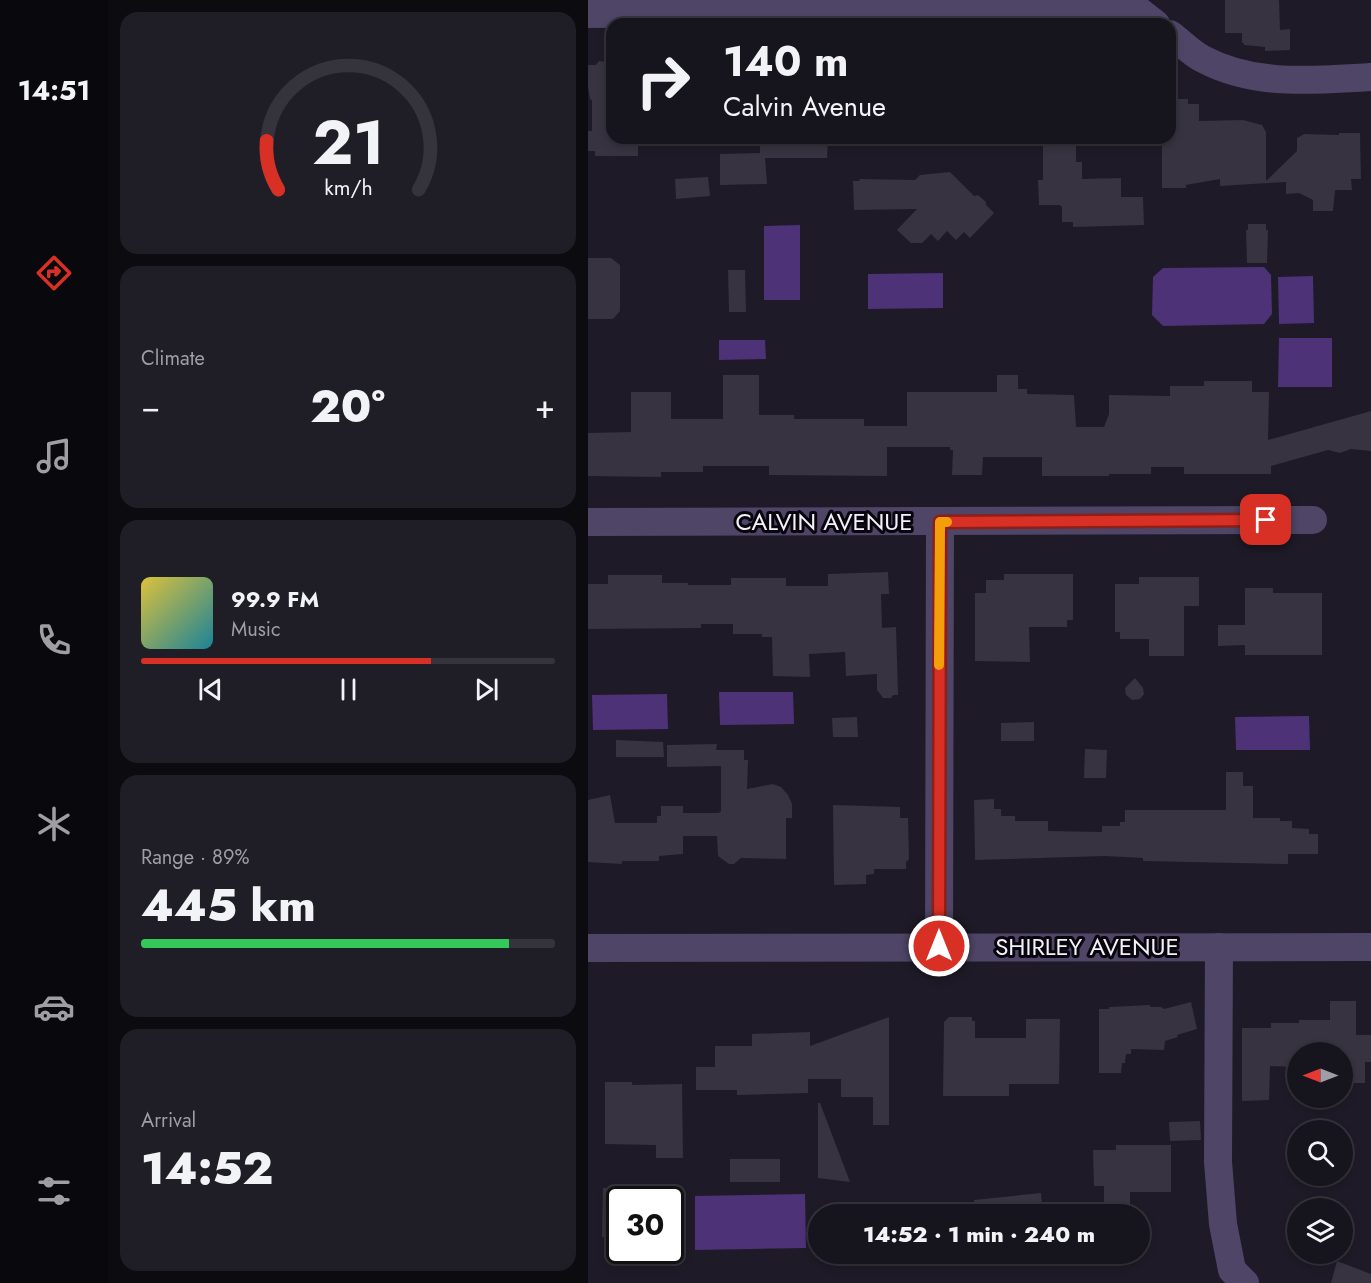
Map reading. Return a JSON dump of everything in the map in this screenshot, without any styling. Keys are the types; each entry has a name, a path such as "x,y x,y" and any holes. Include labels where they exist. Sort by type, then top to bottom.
{"street":[{"path":"588,14 1144,11"},
{"path":"1176,39 1203,59 1242,74 1295,81 1371,77"},
{"name":"CALVIN AVENUE","path":"588,522 1313,520"},
{"path":"939,946 940,522"},
{"path":"1219,947 1218,1162 1223,1224 1232,1279"},
{"name":"SHIRLEY AVENUE","path":"588,948 1371,947"}],"shaded area":[{"path":"800,225 800,300 764,300 764,226"},
{"path":"1264,267 1271,275 1272,314 1264,324 1163,326 1152,315 1153,277 1163,268"},
{"path":"943,273 943,308 868,309 868,274"},
{"path":"1313,276 1314,323 1279,324 1278,277"},
{"path":"1279,338 1332,338 1332,387 1278,387"},
{"path":"719,340 765,340 766,359 719,360"},
{"path":"719,692 793,692 794,724 720,725"},
{"path":"667,694 668,729 593,730 592,695"},
{"path":"1309,716 1310,750 1236,750 1235,717"},
{"path":"805,1194 806,1248 695,1250 695,1196"}],"building":[{"path":"1225,0 1279,0 1280,30 1290,29 1290,50 1265,51 1265,47 1244,45 1242,33 1225,33"},
{"path":"599,61 606,62 606,144 638,144 638,156 595,156 595,151 588,151 588,131 592,131 592,100 588,87 588,65 596,65"},
{"path":"1176,99 1188,99 1188,104 1199,104 1199,121 1243,120 1262,125 1266,132 1266,181 1297,151 1297,138 1304,134 1360,133 1361,179 1351,179 1352,190 1335,190 1333,211 1313,211 1313,200 1299,193 1286,194 1286,182 1220,186 1220,179 1186,185 1186,188 1162,188 1162,144 1176,144"},
{"path":"760,144 828,144 827,158 765,158 767,184 720,185 720,154 760,153"},
{"path":"1043,144 1076,144 1076,162 1082,162 1082,179 1121,178 1121,197 1143,197 1144,225 1073,227 1073,222 1062,222 1060,205 1039,205 1038,180 1043,180"},
{"path":"950,172 974,196 978,195 986,202 994,213 970,238 964,232 956,240 947,231 938,241 931,234 922,243 911,243 897,230 917,209 854,210 853,181 860,179 915,180 920,175"},
{"path":"708,177 710,196 676,199 675,179"},
{"path":"1248,224 1266,224 1266,230 1268,230 1267,263 1247,263 1246,230 1248,230"},
{"path":"588,258 611,258 620,265 620,311 613,319 588,319"},
{"path":"728,270 745,270 746,312 729,312"},
{"path":"723,375 759,375 759,415 794,415 794,419 864,419 864,426 907,426 907,392 997,392 997,375 1018,375 1018,389 1027,389 1027,394 1074,395 1076,427 1104,427 1109,414 1109,395 1170,396 1170,386 1204,386 1204,381 1252,381 1252,392 1269,392 1268,440 1371,411 1371,451 1351,449 1340,453 1328,450 1271,466 1271,474 1184,474 1184,467 1151,467 1151,474 1042,476 1042,457 983,457 982,475 952,475 953,450 950,450 950,447 887,447 887,476 769,475 769,466 703,466 703,472 661,472 661,477 588,476 588,433 631,432 631,392 671,392 671,419 723,419"},
{"path":"888,572 889,594 881,594 882,628 896,627 898,695 893,695 891,698 883,698 877,690 877,674 846,676 845,652 809,654 810,677 773,676 772,637 762,637 762,634 733,634 733,624 701,624 701,628 588,629 588,584 608,584 608,575 662,575 662,583 688,583 688,585 731,585 731,578 786,578 786,586 828,586 828,574"},
{"path":"1004,574 1073,574 1073,620 1067,620 1067,627 1029,627 1030,662 975,661 975,593 986,593 986,580 1004,580"},
{"path":"1139,577 1199,577 1199,606 1184,606 1184,656 1149,656 1149,639 1120,639 1120,632 1115,632 1115,584 1139,584"},
{"path":"1245,588 1273,588 1273,593 1322,593 1322,655 1245,655 1245,645 1218,646 1218,625 1245,625"},
{"path":"1135,678 1143,688 1144,694 1140,699 1132,700 1126,695 1125,688"},
{"path":"857,717 858,737 833,737 832,718"},
{"path":"1034,722 1034,741 1001,741 1001,723"},
{"path":"616,740 663,742 664,757 616,757"},
{"path":"717,744 716,750 744,750 744,760 748,760 747,789 773,784 781,787 788,795 792,804 792,818 786,818 786,859 741,858 734,864 729,864 718,856 717,836 683,836 683,854 659,856 659,861 622,861 622,864 588,862 588,800 610,795 615,823 657,823 657,816 661,816 661,806 683,806 683,813 719,813 721,811 721,766 667,767 667,745"},
{"path":"1085,749 1107,750 1106,778 1084,778"},
{"path":"1226,772 1243,772 1243,786 1253,786 1253,818 1280,818 1280,821 1292,821 1292,828 1309,829 1309,834 1318,834 1318,854 1288,854 1288,864 1143,861 1143,858 1105,856 975,860 974,800 994,799 994,809 1001,809 1001,816 1015,816 1015,821 1048,821 1048,831 1102,832 1102,826 1120,826 1120,822 1125,822 1125,810 1226,810"},
{"path":"833,805 900,807 900,818 908,818 909,859 906,862 906,869 874,869 874,874 866,875 866,884 834,885"},
{"path":"1330,1001 1356,1001 1356,1035 1371,1035 1371,1062 1365,1062 1365,1083 1353,1083 1353,1042 1287,1042 1287,1067 1270,1066 1269,1100 1242,1101 1242,1028 1271,1028 1271,1023 1299,1023 1299,1020 1330,1020"},
{"path":"1191,1002 1197,1029 1165,1041 1164,1050 1131,1049 1131,1054 1126,1054 1125,1063 1122,1063 1121,1073 1099,1073 1099,1009 1150,1005 1150,1007 1164,1009"},
{"path":"889,1017 889,1125 873,1125 873,1097 841,1097 841,1079 808,1079 808,1093 737,1095 737,1090 696,1090 696,1067 715,1067 715,1046 752,1046 752,1034 810,1032 810,1046"},
{"path":"949,1017 972,1017 972,1021 975,1021 975,1038 1026,1038 1026,1019 1060,1019 1059,1084 1009,1084 1009,1096 943,1096 944,1022"},
{"path":"605,1082 632,1082 632,1085 682,1084 683,1158 656,1158 656,1145 605,1144"},
{"path":"818,1103 820,1103 850,1182 818,1178"},
{"path":"1200,1121 1201,1140 1170,1141 1169,1122"},
{"path":"1116,1145 1171,1145 1171,1192 1130,1192 1130,1204 1104,1204 1104,1186 1094,1186 1093,1150 1116,1150"},
{"path":"730,1159 780,1159 780,1182 730,1182"},
{"path":"603,1188 606,1188 606,1237 602,1237"},
{"path":"1041,1193 1042,1204 974,1204 974,1200"},
{"path":"1336,1264 1345,1264 1371,1274 1371,1283 1331,1283"}],"slow traffic":[{"path":"939,665 940,522 947,522"}],"route":[{"path":"939,946 940,522 1266,520"}]}
